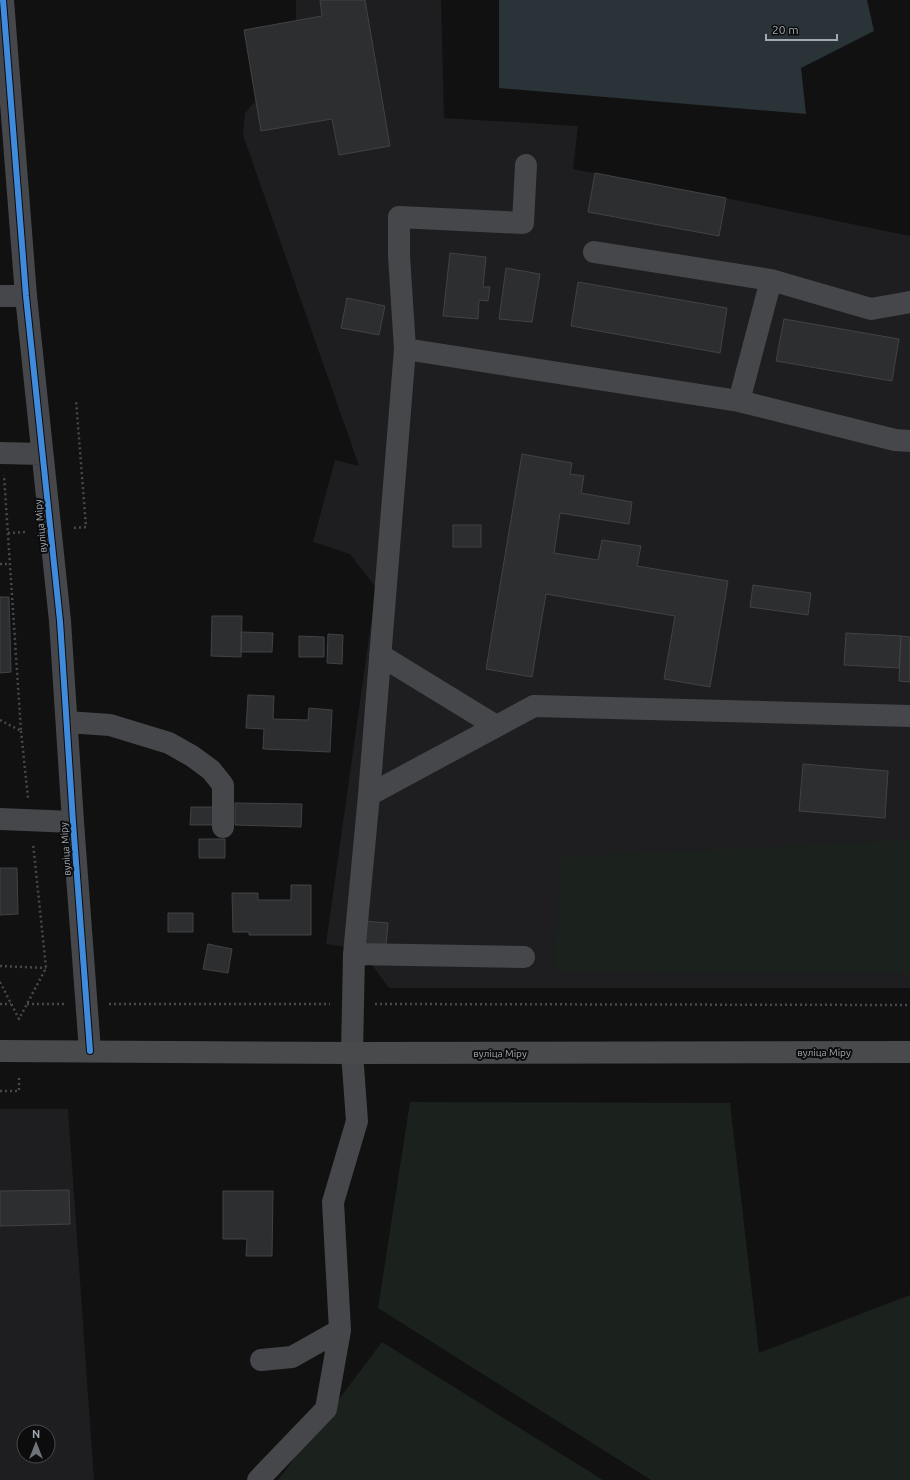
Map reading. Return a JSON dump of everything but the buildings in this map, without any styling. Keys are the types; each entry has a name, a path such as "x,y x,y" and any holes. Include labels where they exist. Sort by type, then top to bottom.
{"main road":[{"name":"вуліца Міру","path":"0,1051 352,1053 910,1052"}],"street":[{"name":"вуліца Міру","path":"3,0 6,121 60,621 90,1051"},
{"path":"258,1480 326,1409 340,1330 333,1202 357,1121 352,1053 354,954 369,795 405,349 399,256 399,217 523,223 526,165"},
{"path":"594,252 771,280 871,309 910,302"},
{"path":"739,401 771,280"},
{"path":"0,296 26,296"},
{"path":"405,349 739,401 895,440 910,441"},
{"path":"2,462 42,454"},
{"path":"380,655 496,726"},
{"path":"369,795 534,706 910,716"},
{"path":"67,722 110,725 169,743 192,756 211,770 223,785 223,827"},
{"path":"0,819 73,822"},
{"path":"354,954 524,957"},
{"path":"261,1360 292,1357 340,1330"}],"path":[{"path":"0,982 19,1019 46,968 21,731 2,462"},
{"path":"0,564 10,564"},
{"path":"0,720 21,731"},
{"path":"0,966 46,968"},
{"path":"0,1004 11,1004"},
{"path":"27,1004 910,1005"}],"shaded area":[{"path":"296,0 441,0 444,118 578,126 573,169 726,198 910,236 910,988 389,988 360,949 326,944 376,588 350,554 313,542 335,460 359,466 243,135 245,113 256,100 244,30 296,21"},
{"path":"499,0 867,0 874,31 801,68 806,114 499,88"},
{"path":"910,840 910,974 556,972 559,857"},
{"path":"410,1102 730,1103 759,1353 910,1295 910,1480 651,1480 378,1308"},
{"path":"0,1109 68,1109 94,1480 0,1480"},
{"path":"382,1342 603,1480 278,1480"}],"cycle path":[{"path":"3,0 26,296 60,621 90,1051"}]}
